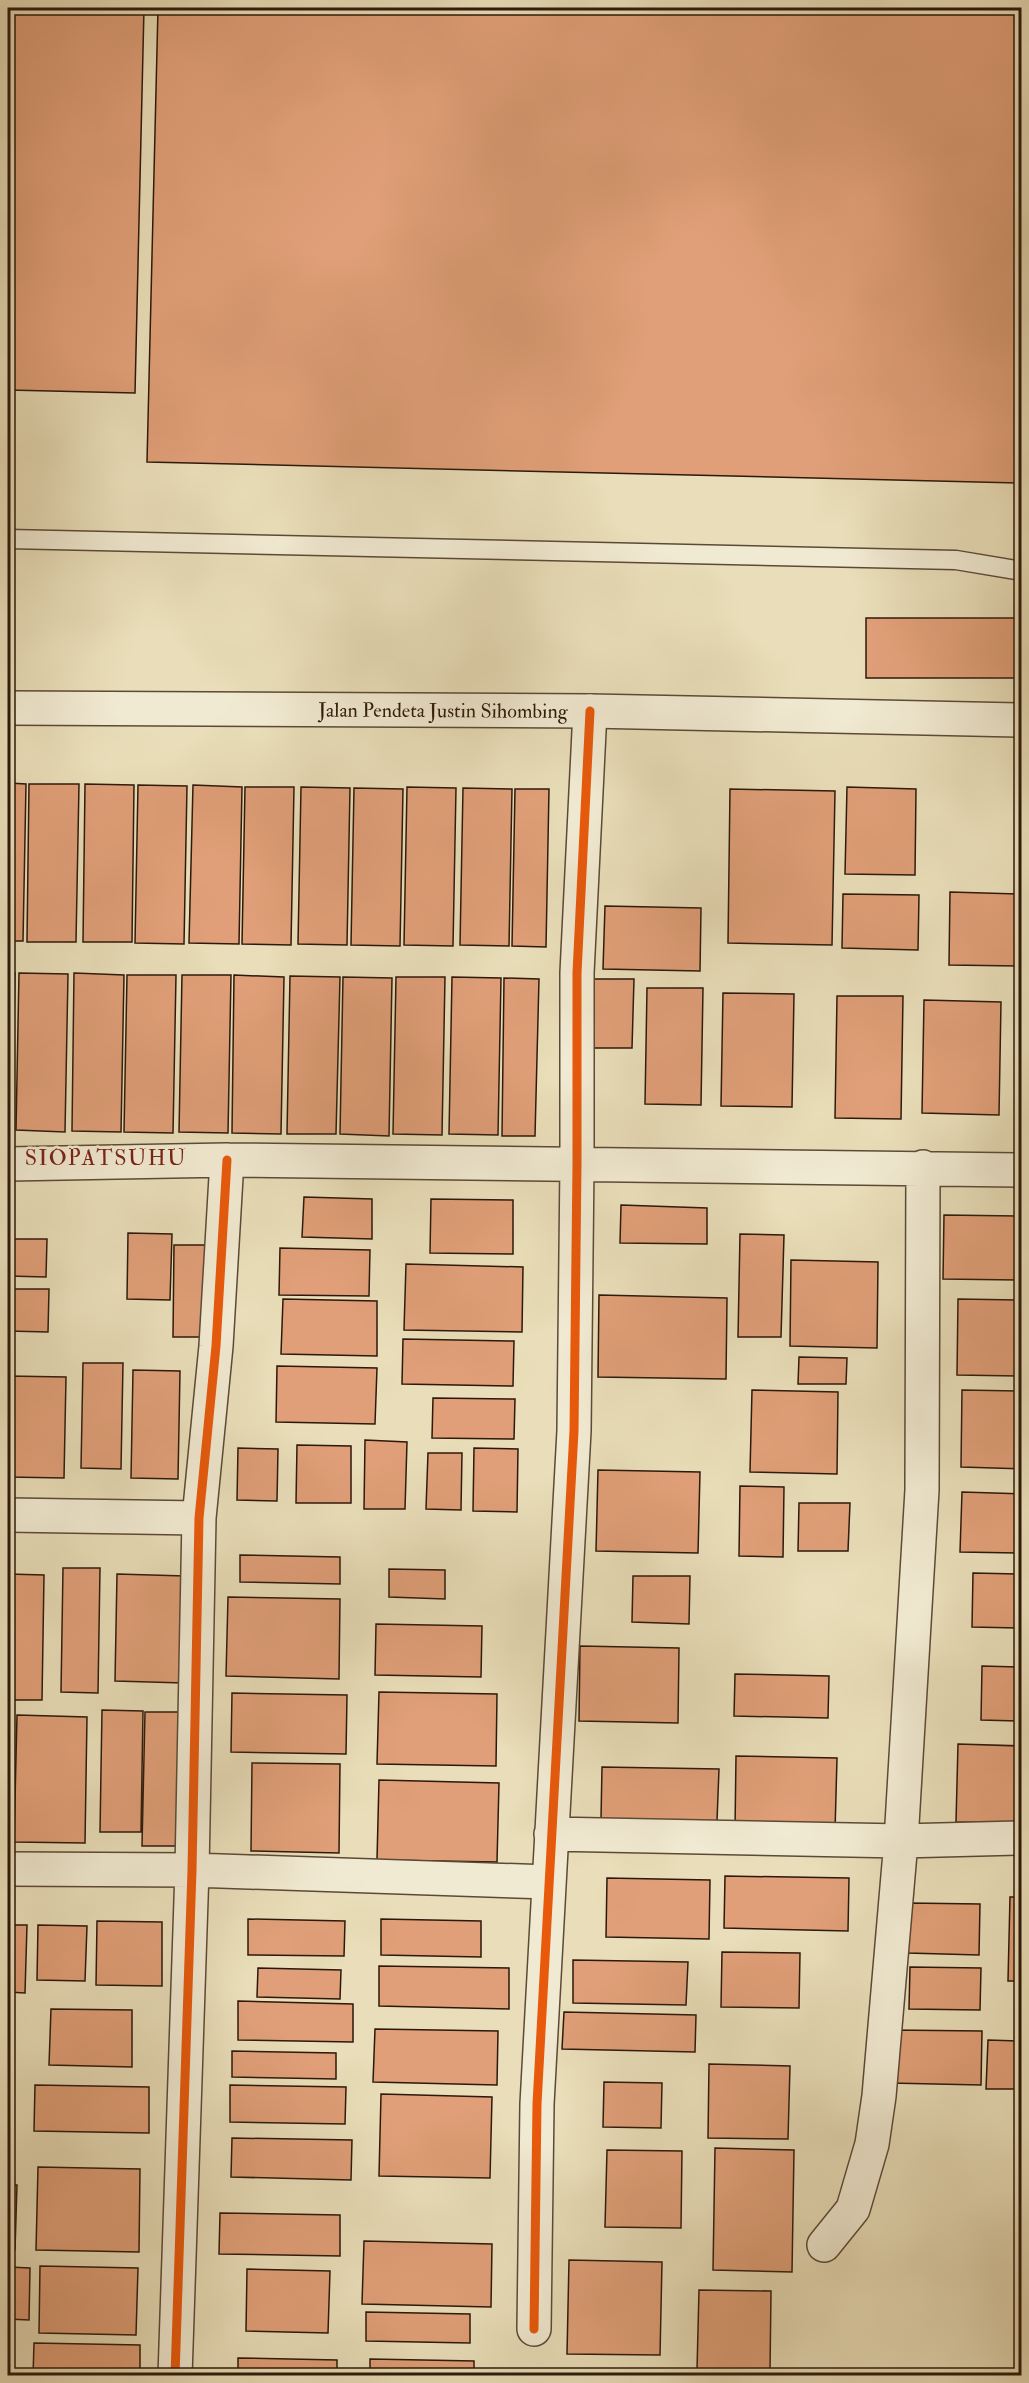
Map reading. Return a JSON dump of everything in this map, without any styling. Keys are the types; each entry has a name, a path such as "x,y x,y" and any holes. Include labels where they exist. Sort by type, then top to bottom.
{"street":[{"name":"Jalan Pendeta Justin Sihombing","path":"8,708 590,711 1022,720"},
{"path":"534,2329 537,2104 574,1431 577,973 590,711"},
{"path":"174,2376 192,1870 199,1518 216,1346 227,1160"},
{"path":"8,1164 227,1160 1022,1170"},
{"path":"824,2245 853,2209 872,2144 879,2096 901,1841 922,1490 923,1167"},
{"path":"8,1515 199,1518"},
{"path":"551,1834 901,1841 1022,1838"},
{"path":"8,1869 192,1870 549,1882"}],"lane":[{"path":"8,539 956,560 1022,571"}],"building":[{"path":"8,8 144,8 135,393 8,390"},
{"path":"158,8 1022,8 1022,483 147,462"},
{"path":"866,618 1022,618 1022,678 866,678"},
{"path":"8,783 26,784 23,941 8,941"},
{"path":"29,784 79,784 76,942 27,942"},
{"path":"85,784 134,785 132,942 83,942"},
{"path":"138,785 187,786 184,944 135,943"},
{"path":"193,785 242,787 239,944 189,943"},
{"path":"245,787 294,787 291,945 242,944"},
{"path":"301,787 350,788 347,945 298,944"},
{"path":"407,787 456,788 453,946 404,945"},
{"path":"847,787 916,789 915,875 845,874"},
{"path":"354,788 403,789 400,946 351,945"},
{"path":"463,788 512,789 509,946 460,945"},
{"path":"515,789 549,789 546,947 512,946"},
{"path":"730,789 835,791 832,945 728,943"},
{"path":"950,892 1022,894 1022,966 949,965"},
{"path":"843,894 919,895 918,950 842,948"},
{"path":"605,906 701,908 700,971 603,969"},
{"path":"8,973 15,973 12,1130 8,1130"},
{"path":"19,973 68,974 65,1132 16,1130"},
{"path":"74,973 124,975 121,1132 72,1131"},
{"path":"127,975 176,975 173,1133 124,1132"},
{"path":"182,975 231,975 228,1133 179,1132"},
{"path":"234,975 284,977 281,1134 232,1133"},
{"path":"290,976 340,977 336,1134 287,1134"},
{"path":"343,977 392,978 389,1136 340,1134"},
{"path":"396,977 445,977 442,1135 393,1134"},
{"path":"452,977 501,978 498,1135 449,1134"},
{"path":"504,978 539,979 535,1136 502,1136"},
{"path":"594,979 634,979 632,1048 593,1048"},
{"path":"647,988 703,988 701,1105 645,1104"},
{"path":"723,993 794,994 792,1107 721,1106"},
{"path":"837,996 903,996 901,1119 835,1118"},
{"path":"924,1000 1001,1002 999,1115 922,1113"},
{"path":"304,1197 372,1199 372,1239 302,1237"},
{"path":"431,1199 513,1200 513,1254 430,1253"},
{"path":"621,1205 707,1208 707,1244 620,1243"},
{"path":"944,1215 1022,1216 1022,1280 943,1279"},
{"path":"128,1233 172,1234 170,1300 127,1299"},
{"path":"740,1234 784,1235 781,1337 738,1337"},
{"path":"8,1239 47,1239 46,1277 8,1276"},
{"path":"174,1245 206,1245 204,1337 173,1337"},
{"path":"280,1248 370,1250 369,1296 279,1295"},
{"path":"791,1260 878,1262 877,1348 790,1346"},
{"path":"406,1264 523,1267 522,1332 404,1330"},
{"path":"8,1289 49,1289 48,1332 8,1331"},
{"path":"599,1295 727,1298 726,1379 598,1377"},
{"path":"283,1299 377,1301 377,1356 281,1354"},
{"path":"958,1299 1022,1300 1022,1376 957,1375"},
{"path":"403,1339 514,1341 513,1386 402,1384"},
{"path":"799,1357 847,1358 846,1384 798,1384"},
{"path":"83,1363 123,1363 121,1469 81,1468"},
{"path":"277,1366 377,1368 375,1424 276,1422"},
{"path":"133,1370 180,1371 178,1479 131,1478"},
{"path":"8,1376 66,1377 64,1478 8,1477"},
{"path":"752,1390 838,1392 837,1474 750,1472"},
{"path":"962,1390 1022,1391 1022,1469 961,1467"},
{"path":"433,1398 515,1399 514,1439 432,1438"},
{"path":"365,1440 407,1442 405,1509 364,1509"},
{"path":"297,1445 351,1446 351,1503 296,1503"},
{"path":"238,1448 278,1449 277,1501 237,1500"},
{"path":"474,1448 518,1449 517,1512 473,1511"},
{"path":"428,1453 462,1453 461,1510 426,1509"},
{"path":"598,1470 700,1472 698,1553 596,1551"},
{"path":"740,1486 784,1487 783,1557 739,1556"},
{"path":"962,1492 1022,1494 1022,1553 960,1552"},
{"path":"799,1503 850,1503 848,1551 798,1551"},
{"path":"240,1555 340,1557 340,1584 240,1582"},
{"path":"63,1568 100,1568 98,1693 61,1692"},
{"path":"389,1569 445,1570 445,1599 389,1597"},
{"path":"973,1573 1022,1574 1022,1628 972,1627"},
{"path":"8,1574 44,1575 42,1700 8,1700"},
{"path":"117,1574 185,1576 183,1683 115,1681"},
{"path":"633,1576 690,1576 689,1624 632,1622"},
{"path":"228,1597 340,1599 339,1679 226,1676"},
{"path":"376,1624 482,1626 481,1677 375,1675"},
{"path":"580,1646 679,1648 678,1723 579,1721"},
{"path":"982,1666 1022,1667 1022,1721 981,1720"},
{"path":"735,1674 829,1676 828,1718 734,1716"},
{"path":"379,1692 497,1694 496,1766 377,1764"},
{"path":"232,1693 347,1695 346,1754 231,1752"},
{"path":"102,1710 143,1711 141,1832 100,1832"},
{"path":"145,1712 186,1712 183,1846 142,1846"},
{"path":"8,1715 10,1715 8,1809"},
{"path":"17,1715 87,1717 85,1843 14,1842"},
{"path":"958,1744 1022,1746 1022,1823 956,1822"},
{"path":"736,1756 837,1758 835,1832 735,1830"},
{"path":"252,1763 340,1764 339,1853 251,1851"},
{"path":"602,1767 719,1769 717,1821 601,1819"},
{"path":"379,1780 499,1783 497,1862 377,1860"},
{"path":"725,1876 849,1878 848,1931 724,1928"},
{"path":"607,1878 710,1880 709,1939 606,1937"},
{"path":"1010,1897 1022,1897 1022,1981 1008,1981"},
{"path":"908,1903 980,1904 979,1955 907,1953"},
{"path":"248,1919 345,1921 344,1956 248,1955"},
{"path":"381,1919 481,1921 481,1957 381,1955"},
{"path":"97,1921 162,1922 162,1986 96,1985"},
{"path":"8,1925 27,1925 25,1993 8,1992"},
{"path":"38,1925 87,1926 85,1981 37,1980"},
{"path":"722,1952 800,1953 799,2008 721,2007"},
{"path":"573,1960 688,1962 686,2005 573,2003"},
{"path":"379,1966 509,1968 509,2009 379,2006"},
{"path":"910,1967 981,1968 980,2010 909,2009"},
{"path":"258,1968 341,1970 340,1999 257,1997"},
{"path":"238,2001 353,2004 353,2042 238,2040"},
{"path":"51,2009 132,2010 132,2067 49,2065"},
{"path":"564,2012 696,2015 695,2052 562,2049"},
{"path":"8,2016 12,2016 11,2071 8,2071"},
{"path":"375,2029 498,2031 497,2085 373,2082"},
{"path":"890,2030 982,2031 981,2085 889,2083"},
{"path":"988,2040 1022,2041 1022,2089 986,2089"},
{"path":"232,2051 336,2053 336,2079 232,2077"},
{"path":"709,2064 790,2066 788,2139 708,2138"},
{"path":"604,2082 662,2083 661,2128 603,2127"},
{"path":"8,2085 12,2085 11,2126 8,2126"},
{"path":"35,2085 149,2087 149,2133 34,2131"},
{"path":"230,2085 346,2087 345,2124 230,2122"},
{"path":"381,2094 492,2097 490,2178 379,2176"},
{"path":"232,2138 352,2140 351,2180 231,2177"},
{"path":"715,2148 794,2150 792,2272 713,2270"},
{"path":"607,2150 682,2151 681,2228 605,2227"},
{"path":"38,2167 140,2169 139,2252 36,2250"},
{"path":"8,2185 17,2185 15,2250 8,2250"},
{"path":"220,2213 340,2215 340,2256 219,2254"},
{"path":"364,2241 492,2244 491,2307 362,2304"},
{"path":"569,2260 662,2262 660,2355 567,2354"},
{"path":"40,2266 138,2268 136,2335 39,2333"},
{"path":"8,2267 30,2268 29,2320 8,2319"},
{"path":"247,2269 330,2271 328,2333 246,2331"},
{"path":"699,2290 771,2291 770,2372 697,2370"},
{"path":"366,2312 470,2314 470,2343 366,2341"},
{"path":"34,2343 140,2345 140,2376 33,2376"},
{"path":"238,2358 337,2360 337,2376 238,2376"},
{"path":"370,2359 474,2361 474,2376 370,2376"}],"cycle path":[{"path":"534,2329 537,2104 574,1431 577,973 590,711"},
{"path":"175,2376 192,1870 199,1518 216,1346 227,1160"}],"district":[{"name":"SIOPATSUHU","path":"106,1158"}]}
